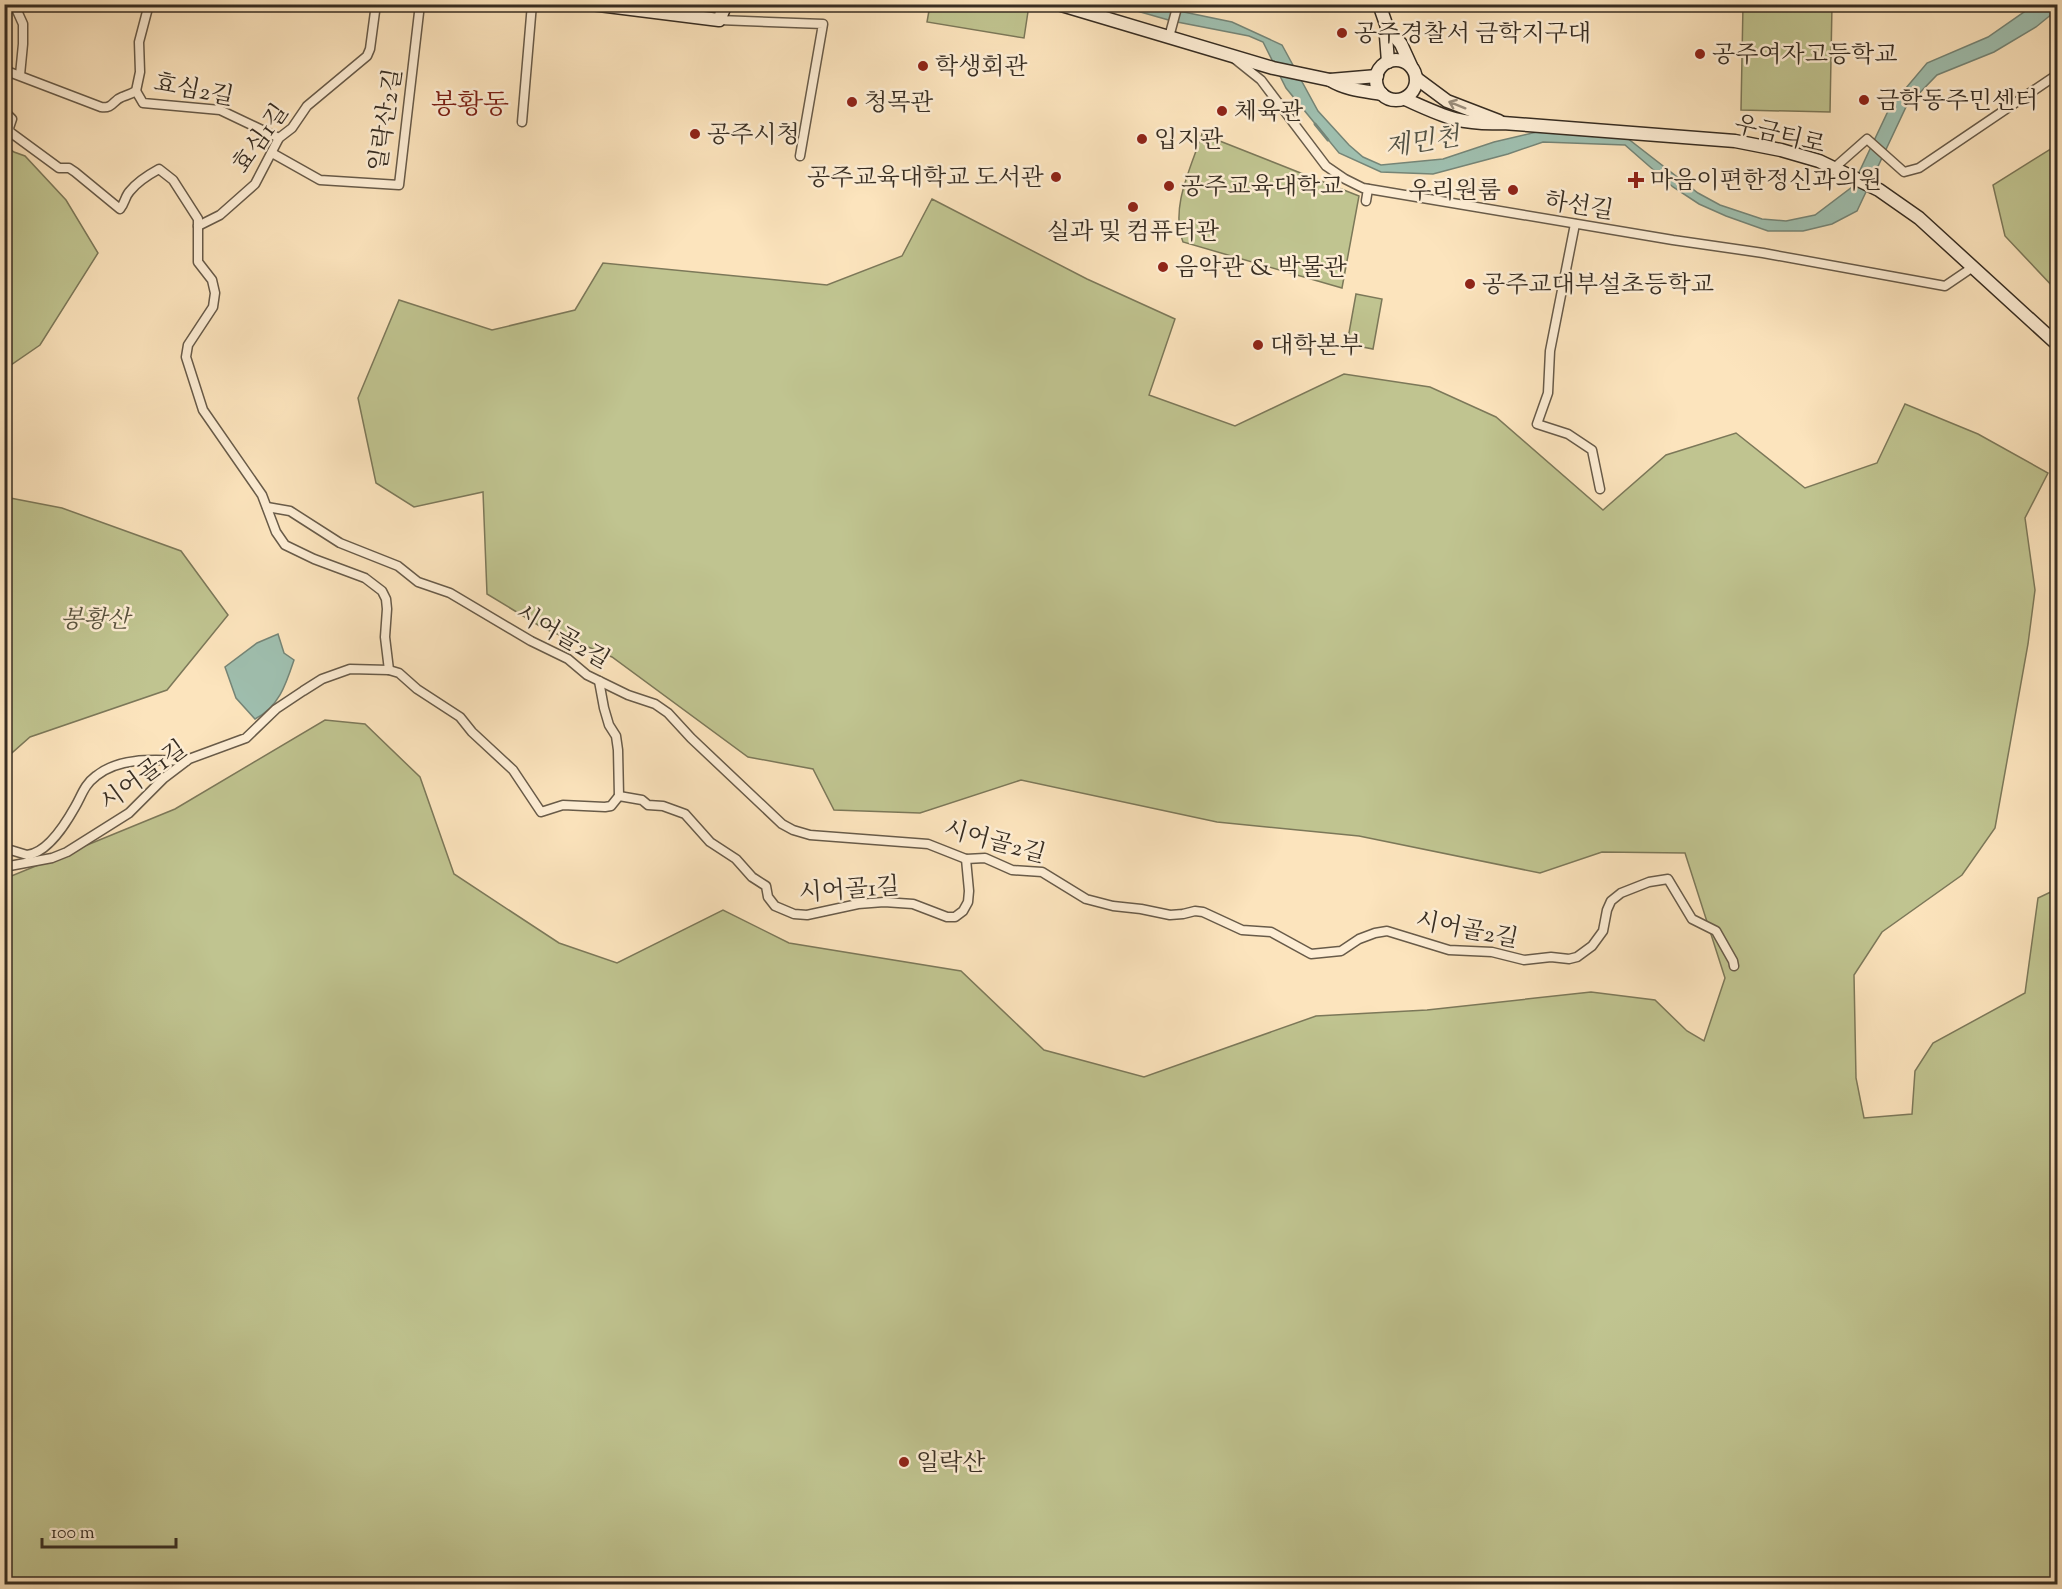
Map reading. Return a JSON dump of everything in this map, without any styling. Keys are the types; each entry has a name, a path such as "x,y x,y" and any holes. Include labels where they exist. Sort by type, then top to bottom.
{"main road":[{"path":"591,4 719,20 726,4"},
{"path":"1058,4 1273,68 1330,80 1377,76"},
{"name":"우금티로","path":"1378,4 1387,27 1401,44 1414,73 1447,101 1503,123"},
{"name":"우금티로","path":"1387,27 1388,62"},
{"path":"1330,80 1352,89 1382,94 1392,100 1405,99 1414,91 1414,73 1401,61 1388,62 1383,65 1377,76 1382,94"},
{"name":"우금티로","path":"1405,99 1445,117 1463,122 1735,141 1781,150 1819,161 1879,190 1919,218 2058,345"}],"street":[{"path":"14,4 22,24 20,75"},
{"path":"4,70 101,107 112,106 120,97 136,91 140,72 139,42 149,4"},
{"name":"효심1길","path":"198,226 220,215 255,184 279,138 292,128 312,100 367,56 376,4"},
{"name":"일락산2길","path":"272,153 320,180 399,185 420,4"},
{"path":"522,122 532,4"},
{"path":"1169,37 1178,4"},
{"path":"719,20 822,24 800,156"},
{"name":"하선길","path":"1228,54 1261,80 1326,166 1345,179 1368,189 1763,253 1945,286 1973,267"},
{"path":"1833,169 1867,139 1904,172 1919,168 2058,74"},
{"name":"효심2길","path":"136,91 143,103 220,110 279,138"},
{"path":"4,111 12,118 10,132 59,168 69,168 75,172 120,209 130,191 141,179 159,169 162,169 184,194 198,219 198,262 212,280 215,293 213,307 188,345 186,357 203,410 262,495 276,532 285,545 314,559 365,578 382,591 386,598 387,609 385,637 389,670 399,673 417,689 460,717 472,732 513,770 541,812 563,805 611,806 619,796 616,736 609,725 599,681"},
{"path":"1366,201 1368,189"},
{"path":"1575,224 1550,351 1548,393 1537,424 1568,434 1592,450 1600,489"},
{"name":"시어골2길","path":"267,507 290,511 340,543 398,566 418,582 450,593 531,641 568,659 587,675 669,712 729,775 782,824 793,830 822,836 920,842 966,859 985,858 1012,870 1042,872 1086,899 1113,906 1170,915 1184,914 1194,910 1203,912 1242,930 1271,932 1309,954 1341,951 1359,939 1387,931 1449,950 1492,952 1524,960 1577,957 1592,946 1604,931 1607,910 1611,901 1633,887 1668,879 1692,919 1716,931 1734,966"},
{"name":"시어골1길","path":"4,867 52,858 67,852 129,813 164,778 187,761 246,738 276,709 322,679 350,669 389,670"},
{"path":"4,848 27,855 42,849 58,833 76,807 84,787 97,775 118,765 147,760 187,761"},
{"name":"시어골1길","path":"619,796 642,800 648,805 663,806 685,814 710,842 736,859 752,877 766,886 768,897 775,906 794,914 807,915 858,904 884,902 913,904 947,917 955,917 963,911 968,902 966,859"}],"green space":[{"path":"930,5 1029,5 1024,38 927,22"},
{"path":"1743,5 1832,5 1830,112 1741,110"},
{"path":"1202,134 1359,196 1342,288 1183,242 1180,229 1180,201"},
{"path":"5,145 25,156 66,200 98,253 40,345 5,369"},
{"path":"2057,145 2057,291 2005,236 1993,185"},
{"path":"932,199 1087,279 1175,319 1149,395 1235,426 1344,374 1430,387 1496,417 1603,510 1666,455 1736,433 1805,488 1877,463 1905,404 1978,434 2048,473 2025,518 2035,590 2028,644 1995,828 1962,875 1882,932 1854,975 1856,1078 1864,1118 1912,1114 1915,1071 1933,1043 2025,993 2038,898 2057,889 2057,1584 5,1584 4,879 175,809 325,720 365,724 420,777 454,874 559,943 617,963 723,910 789,943 961,971 1044,1050 1144,1077 1316,1016 1427,1010 1591,992 1655,1000 1687,1031 1704,1041 1725,978 1685,853 1602,852 1540,873 1359,836 1217,822 1021,780 920,813 834,810 813,769 748,757 612,657 543,628 487,594 483,492 414,507 376,483 358,398 399,300 492,330 575,310 603,263 827,285 902,256"},
{"path":"1356,294 1382,299 1373,349 1347,344"},
{"name":"봉황산","path":"5,497 62,508 181,551 228,615 167,690 30,737 5,759"}],"shaded area":[{"name":"제민천","path":"1116,5 1150,5 1232,22 1282,45 1318,111 1363,157 1381,165 1443,159 1494,142 1541,131 1627,138 1698,193 1720,205 1762,219 1786,221 1815,215 1852,187 1890,107 1927,63 1988,37 2034,5 2057,5 2058,9 2036,27 1994,52 1937,75 1906,107 1857,211 1832,224 1803,231 1768,231 1699,204 1673,187 1625,145 1543,142 1433,174 1381,172 1339,153 1286,88 1263,42 1249,36 1172,21"},
{"path":"278,634 284,653 294,660 276,701 255,719 236,698 225,667 257,643"}],"waterway":[{"name":"제민천","path":"1315,124 1328,140"}],"place":[{"name":"공주경찰서 금학지구대","path":"1342,33"},
{"name":"공주여자고등학교","path":"1700,54"},
{"name":"학생회관","path":"923,66"},
{"name":"금학동주민센터","path":"1864,100"},
{"name":"청목관","path":"852,102"},
{"name":"체육관","path":"1222,111"},
{"name":"공주시청","path":"695,134"},
{"name":"입지관","path":"1142,139"},
{"name":"공주교육대학교 도서관","path":"1056,177"},
{"name":"마음이편한정신과의원","path":"1636,180"},
{"name":"공주교육대학교","path":"1169,186"},
{"name":"우리원룸","path":"1513,190"},
{"name":"실과 및 컴퓨터관","path":"1133,207"},
{"name":"음악관 & 박물관","path":"1163,267"},
{"name":"공주교대부설초등학교","path":"1470,284"},
{"name":"대학본부","path":"1258,345"},
{"name":"일락산","path":"904,1462"}],"district":[{"name":"봉황동","path":"470,104"}]}
